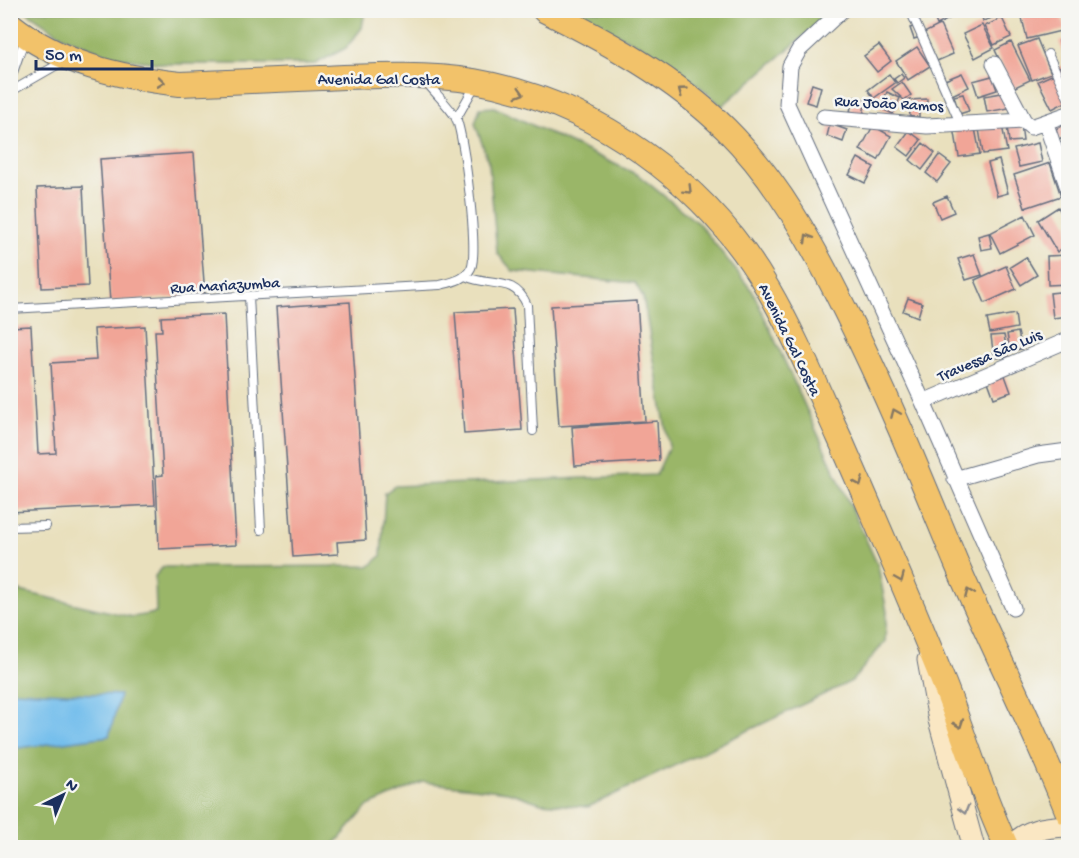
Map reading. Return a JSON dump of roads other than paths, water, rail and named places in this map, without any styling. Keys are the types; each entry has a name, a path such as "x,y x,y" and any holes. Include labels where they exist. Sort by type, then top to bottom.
{"main road":[{"path":"544,10 639,60 690,97 758,164 786,201 814,248 885,389 992,647 1068,813"},
{"name":"Avenida Gal Costa","path":"18,30 67,59 117,74 180,84 422,76 478,82 551,103 592,121 638,148 678,180 712,213 748,258 788,325 922,630 939,720 974,848"},
{"path":"922,630 987,804 1008,848 1031,831 1044,827 1068,826"},
{"path":"1037,741 1068,767"}],"street":[{"path":"842,10 799,50 790,66 787,104 923,402 1013,608"},
{"path":"994,64 1024,121"},
{"path":"1068,114 1046,124 1068,188"},
{"name":"Rua João Ramos","path":"824,117 927,126 1024,121 1031,127 1046,124"},
{"name":"Travessa São Luis","path":"923,402 1068,340"},
{"path":"956,479 1038,454 1068,451"}],"lane":[{"path":"913,17 960,123"},
{"path":"10,81 18,30"},
{"path":"1048,54 1068,98"},
{"path":"10,92 67,59"},
{"path":"422,76 456,119 474,229 474,256 465,276 476,282 506,284 516,288 527,305 533,431"},
{"path":"456,119 478,82"},
{"name":"Rua Mariazumba","path":"10,309 440,285 465,276"},
{"path":"249,296 261,530"},
{"path":"10,526 46,526"}],"water":[{"path":"11,691 120,695 109,736 11,749"}]}
